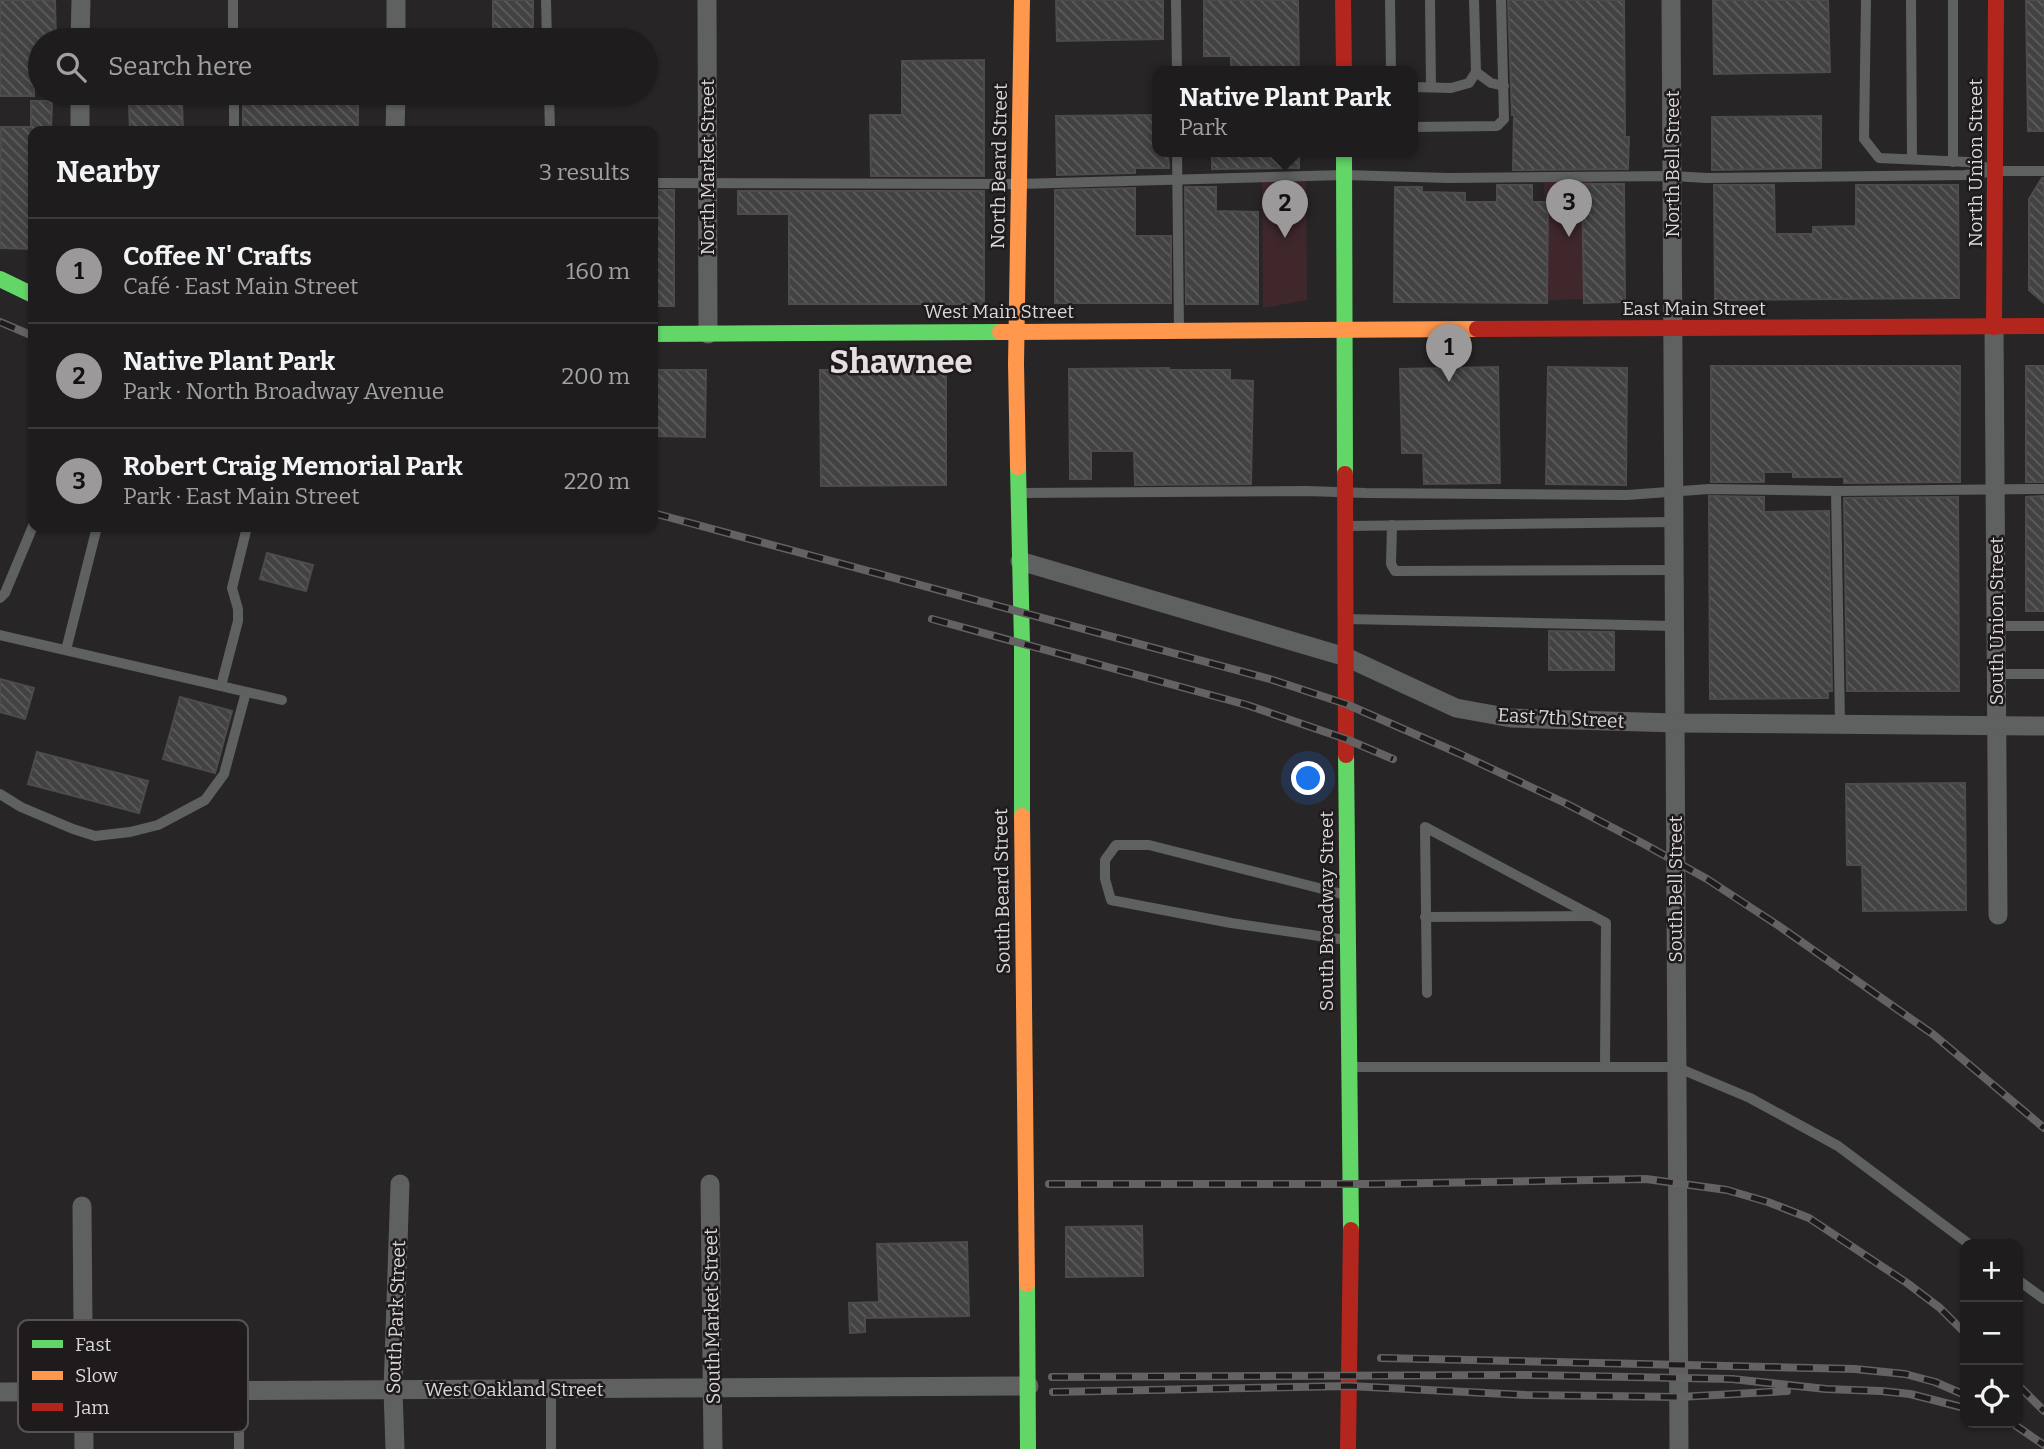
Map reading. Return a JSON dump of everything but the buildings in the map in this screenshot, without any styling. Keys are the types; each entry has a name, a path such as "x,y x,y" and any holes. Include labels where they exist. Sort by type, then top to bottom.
{"street":[{"path":"80,0 80,28"},
{"path":"396,0 396,28"},
{"name":"North Market Street","path":"707,0 708,334"},
{"name":"North Beard Street","path":"1016,332 1022,0"},
{"path":"1343,0 1343,66"},
{"name":"North Bell Street","path":"1671,0 1672,329"},
{"name":"North Union Street","path":"1994,327 1996,0"},
{"path":"80,105 80,126"},
{"path":"396,105 396,126"},
{"name":"South Broadway Street","path":"1344,157 1346,941 1351,1255 1348,1449"},
{"path":"0,279 28,293"},
{"name":"East Main Street","path":"1345,330 2044,326"},
{"name":"South Union Street","path":"1994,327 1998,915"},
{"name":"South Bell Street","path":"1672,329 1679,1449"},
{"name":"West Main Street","path":"658,334 1345,330"},
{"name":"South Beard Street","path":"1016,332 1022,644 1028,1449"},
{"name":"East 7th Street","path":"1020,561 1346,657 1456,708 1511,718 1675,723 2044,726"},
{"name":"South Park Street","path":"395,1449 393,1390 400,1184"},
{"name":"South Market Street","path":"710,1184 713,1449"},
{"path":"82,1206 83,1320"},
{"name":"West Oakland Street","path":"248,1391 1029,1386"},
{"name":"West Oakland Street","path":"0,1392 18,1392"}],"lane":[{"path":"233,0 233,28"},
{"path":"546,0 547,28"},
{"path":"1176,0 1177,66"},
{"path":"1390,0 1391,66"},
{"path":"1430,0 1431,87"},
{"path":"1418,87 1451,88 1469,83 1476,72 1474,0"},
{"path":"1418,127 1497,125 1504,119 1501,0"},
{"path":"1866,0 1864,139 1879,158 1968,162 1996,171"},
{"path":"1911,0 1912,159"},
{"path":"1953,0 1953,162"},
{"path":"1476,72 1491,83 1504,86"},
{"path":"234,105 234,126"},
{"path":"549,105 550,126"},
{"path":"1177,157 1179,331"},
{"path":"658,183 1018,184 1344,175 1721,177 1965,175 1996,171 2044,171"},
{"path":"1018,493 1307,491 1627,495 1709,489 2044,489"},
{"path":"1836,491 1840,724"},
{"path":"1344,526 1674,522"},
{"path":"1392,525 1391,564 1395,571 1674,570"},
{"path":"0,598 5,593 30,532"},
{"path":"66,650 96,532"},
{"path":"221,686 238,621 232,588 246,532"},
{"path":"1345,619 1674,626"},
{"path":"1996,626 2044,626"},
{"path":"0,635 282,700"},
{"path":"1996,674 2044,674"},
{"path":"0,794 21,807 95,836 158,825 205,800 224,774 246,691"},
{"path":"1427,993 1424,827 1606,923 1605,1067"},
{"path":"1346,895 1149,845 1116,845 1105,860 1105,879 1111,900 1346,941"},
{"path":"1425,917 1594,916"},
{"path":"1348,1067 1676,1067 1750,1098 1838,1146 1962,1239"},
{"path":"2023,1284 2044,1299"},
{"path":"551,1388 551,1449"}],"shaded area":[{"path":"1262,174 1306,176 1307,300 1263,308"},
{"path":"1544,175 1592,175 1592,299 1546,300"}],"railway":[{"path":"0,322 28,334"},
{"path":"658,514 1273,680 1346,704 1458,753 1565,803 1707,879 1934,1035 2044,1128"},
{"path":"932,619 1247,705 1346,739 1393,759"},
{"path":"1049,1184 1375,1184 1646,1179 1727,1190 1809,1218 1907,1283 1940,1308 1960,1328"},
{"path":"1381,1358 1855,1369 1905,1374 1935,1382 1960,1393"},
{"path":"1052,1377 1530,1375 1732,1379 1910,1394 1960,1407"},
{"path":"1053,1392 1349,1386 1526,1395 1679,1397 1787,1391"},
{"path":"2023,1390 2044,1411"},
{"path":"2019,1428 2044,1445"}],"traffic: fast":[{"path":"1344,157 1345,474"},
{"path":"0,279 28,293"},
{"path":"658,334 1000,332"},
{"path":"1018,467 1022,816"},
{"path":"1346,755 1351,1230"},
{"path":"1027,1284 1028,1449"}],"traffic: slow":[{"path":"1018,467 1016,364 1022,0"},
{"path":"1000,332 1477,329"},
{"path":"1022,816 1027,1284"}],"traffic: jam":[{"path":"1343,0 1344,66"},
{"path":"1994,327 1996,0"},
{"path":"1477,329 2044,326"},
{"path":"1345,474 1346,755"},
{"path":"1348,1449 1351,1230"}],"place":[{"name":"Robert Craig Memorial Park","path":"1569,237"},
{"name":"Native Plant Park","path":"1285,238"},
{"name":"Coffee N' Crafts","path":"1449,382"}],"district":[{"name":"Shawnee","path":"901,362"}]}
